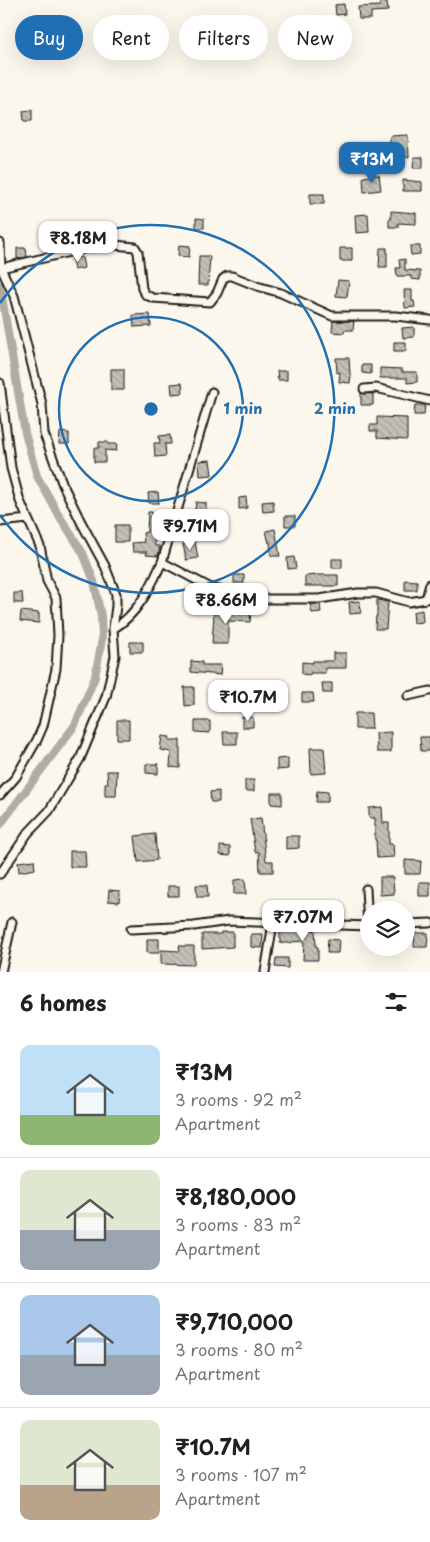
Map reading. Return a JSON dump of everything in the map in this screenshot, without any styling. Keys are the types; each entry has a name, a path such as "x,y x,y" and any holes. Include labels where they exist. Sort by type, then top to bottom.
{"street":[{"path":"2,268 104,244 135,247 138,252 142,289 146,295 152,298 210,302 217,293 223,279 227,276 232,276 332,316 396,316 430,320"},
{"path":"0,246 2,268 14,296 42,404 44,434 63,485 105,566 116,594 113,629 115,656 106,697 80,759 49,810 28,833 0,874"},
{"path":"0,383 11,468 20,501 40,546 47,581 56,598 58,635 56,669 38,740 16,777 0,795"},
{"path":"364,389 376,388 430,401"},
{"path":"113,629 134,611 140,603 162,562 212,392"},
{"path":"0,522 28,520"},
{"path":"162,562 213,589 267,599 319,599 358,593 376,593 409,602 426,599 430,584"},
{"path":"408,696 430,691"},
{"path":"366,889 367,901"},
{"path":"131,929 194,926 229,921 360,926"},
{"path":"1,972 12,922"},
{"path":"264,972 272,923"},
{"path":"415,924 430,923"}],"building":[{"path":"380,2 387,2 388,11 371,12 371,19 359,19 358,7 380,6"},
{"path":"344,4 345,14 336,15 335,5"},
{"path":"32,110 32,121 24,121 23,111"},
{"path":"408,135 409,157 391,158 390,136"},
{"path":"370,142 372,156 356,158 354,144"},
{"path":"414,157 423,157 423,168 413,168"},
{"path":"379,175 381,190 364,192 363,177"},
{"path":"403,180 422,182 422,191 403,191"},
{"path":"310,194 324,194 324,204 310,204"},
{"path":"391,211 416,213 416,224 398,223 398,227 389,227"},
{"path":"368,214 369,232 356,233 355,215"},
{"path":"196,218 204,219 204,228 196,228"},
{"path":"179,245 190,246 189,257 178,256"},
{"path":"410,246 420,246 420,254 411,255"},
{"path":"17,248 26,248 27,257 17,259"},
{"path":"340,248 352,248 352,261 340,261"},
{"path":"380,248 387,248 387,267 379,267"},
{"path":"199,256 210,256 208,285 198,285"},
{"path":"82,257 84,268 74,270 72,258"},
{"path":"405,259 405,270 420,271 420,280 411,279 411,276 397,276 396,268 400,268 399,260"},
{"path":"338,280 349,281 347,297 336,296"},
{"path":"404,290 412,290 412,301 414,301 415,307 405,308"},
{"path":"150,314 151,326 134,327 133,315"},
{"path":"333,321 354,321 353,330 345,330 344,333 332,332"},
{"path":"414,327 414,337 403,338 402,328"},
{"path":"394,342 406,342 406,351 394,351"},
{"path":"336,358 349,358 350,383 339,382 340,372 337,373"},
{"path":"362,365 371,365 371,374 362,373"},
{"path":"380,368 402,369 402,372 417,372 417,382 407,383 407,378 380,378"},
{"path":"111,369 124,369 124,390 111,390"},
{"path":"277,371 287,371 287,380 278,380"},
{"path":"182,383 183,393 172,394 171,384"},
{"path":"361,393 373,394 373,405 361,405"},
{"path":"415,405 425,405 424,415 414,415"},
{"path":"377,417 407,418 407,440 377,438 377,431 370,431 370,425 377,425"},
{"path":"60,432 69,433 69,444 59,444"},
{"path":"170,435 171,444 165,444 166,456 155,457 154,443 160,443 159,436"},
{"path":"99,442 117,444 116,451 105,450 105,462 94,462 94,448 99,448"},
{"path":"210,460 212,475 200,476 199,461"},
{"path":"158,492 159,503 149,503 148,493"},
{"path":"246,497 247,508 239,509 239,498"},
{"path":"273,501 274,511 263,512 262,502"},
{"path":"196,502 206,503 206,511 195,510"},
{"path":"148,512 159,515 158,526 153,525 155,546 160,546 158,556 146,555 147,552 133,552 132,543 144,542 143,533 147,532"},
{"path":"285,516 295,516 295,526 285,526"},
{"path":"115,525 128,525 128,542 115,542"},
{"path":"275,529 280,556 271,556 270,542 266,531"},
{"path":"195,542 198,558 186,560 183,544"},
{"path":"294,557 296,568 288,569 287,558"},
{"path":"332,559 342,559 342,568 332,568"},
{"path":"234,575 244,575 244,583 234,583"},
{"path":"338,575 338,586 305,586 305,576"},
{"path":"405,580 417,581 417,590 405,590"},
{"path":"14,593 22,593 23,603 14,603"},
{"path":"377,600 388,602 386,629 375,629"},
{"path":"360,601 361,613 350,614 349,602"},
{"path":"310,604 320,604 321,612 312,613"},
{"path":"422,610 423,622 414,623 413,612"},
{"path":"21,611 39,613 39,623 20,621"},
{"path":"251,612 250,622 228,621 228,644 212,644 214,613"},
{"path":"130,642 143,642 143,652 130,652"},
{"path":"333,653 346,653 346,668 325,668 325,673 302,674 302,662 333,661"},
{"path":"191,661 202,662 202,665 221,665 220,675 191,672"},
{"path":"322,683 332,683 332,693 323,693"},
{"path":"184,687 194,687 194,705 185,706"},
{"path":"302,693 313,693 314,702 302,702"},
{"path":"269,700 281,700 281,710 269,710"},
{"path":"355,713 371,713 372,729 355,729"},
{"path":"242,717 253,717 253,727 242,727"},
{"path":"117,720 129,720 129,739 117,739"},
{"path":"195,721 210,721 210,733 195,732"},
{"path":"223,732 237,732 237,744 224,744"},
{"path":"391,732 391,752 377,752 376,733"},
{"path":"162,736 170,737 169,740 180,740 180,768 170,767 171,752 160,750"},
{"path":"420,737 430,737 430,751 421,751"},
{"path":"310,748 324,748 326,773 311,774"},
{"path":"288,758 288,769 277,770 277,759"},
{"path":"146,764 158,764 158,774 146,773"},
{"path":"107,771 117,771 116,796 105,796 105,783 108,783"},
{"path":"245,780 254,780 254,791 245,791"},
{"path":"219,791 219,802 211,802 210,792"},
{"path":"317,791 328,792 328,802 316,802"},
{"path":"271,793 282,793 282,805 271,804"},
{"path":"382,807 383,823 389,823 389,844 393,844 394,857 377,858 375,818 369,818 369,808"},
{"path":"261,818 266,861 273,861 273,872 260,872 259,852 255,852 250,819"},
{"path":"155,834 157,860 138,862 135,836"},
{"path":"286,836 299,836 299,848 286,849"},
{"path":"220,846 230,847 230,856 220,855"},
{"path":"70,851 85,851 86,867 70,867"},
{"path":"34,860 35,869 19,872 18,862"},
{"path":"405,860 421,861 420,874 405,874"},
{"path":"380,877 393,877 394,894 380,895"},
{"path":"245,879 246,894 234,894 234,880"},
{"path":"419,882 430,882 430,896 419,896"},
{"path":"196,885 207,885 208,897 197,897"},
{"path":"168,886 179,886 179,896 168,896"},
{"path":"109,890 120,891 119,902 108,901"},
{"path":"315,930 318,960 303,960 304,941 280,943 280,932"},
{"path":"221,932 233,932 233,947 202,949 202,934 221,934"},
{"path":"415,933 428,933 427,947 415,947"},
{"path":"251,934 263,934 262,948 251,947"},
{"path":"147,939 159,939 159,953 147,953"},
{"path":"328,939 339,940 338,953 327,953"},
{"path":"179,946 194,946 194,965 161,964 161,950 180,951"},
{"path":"276,958 288,958 288,968 275,967"}],"waterway":[{"path":"0,285 25,433 37,476 83,553 94,581 101,616 102,639 95,677 75,725 0,825"}]}
